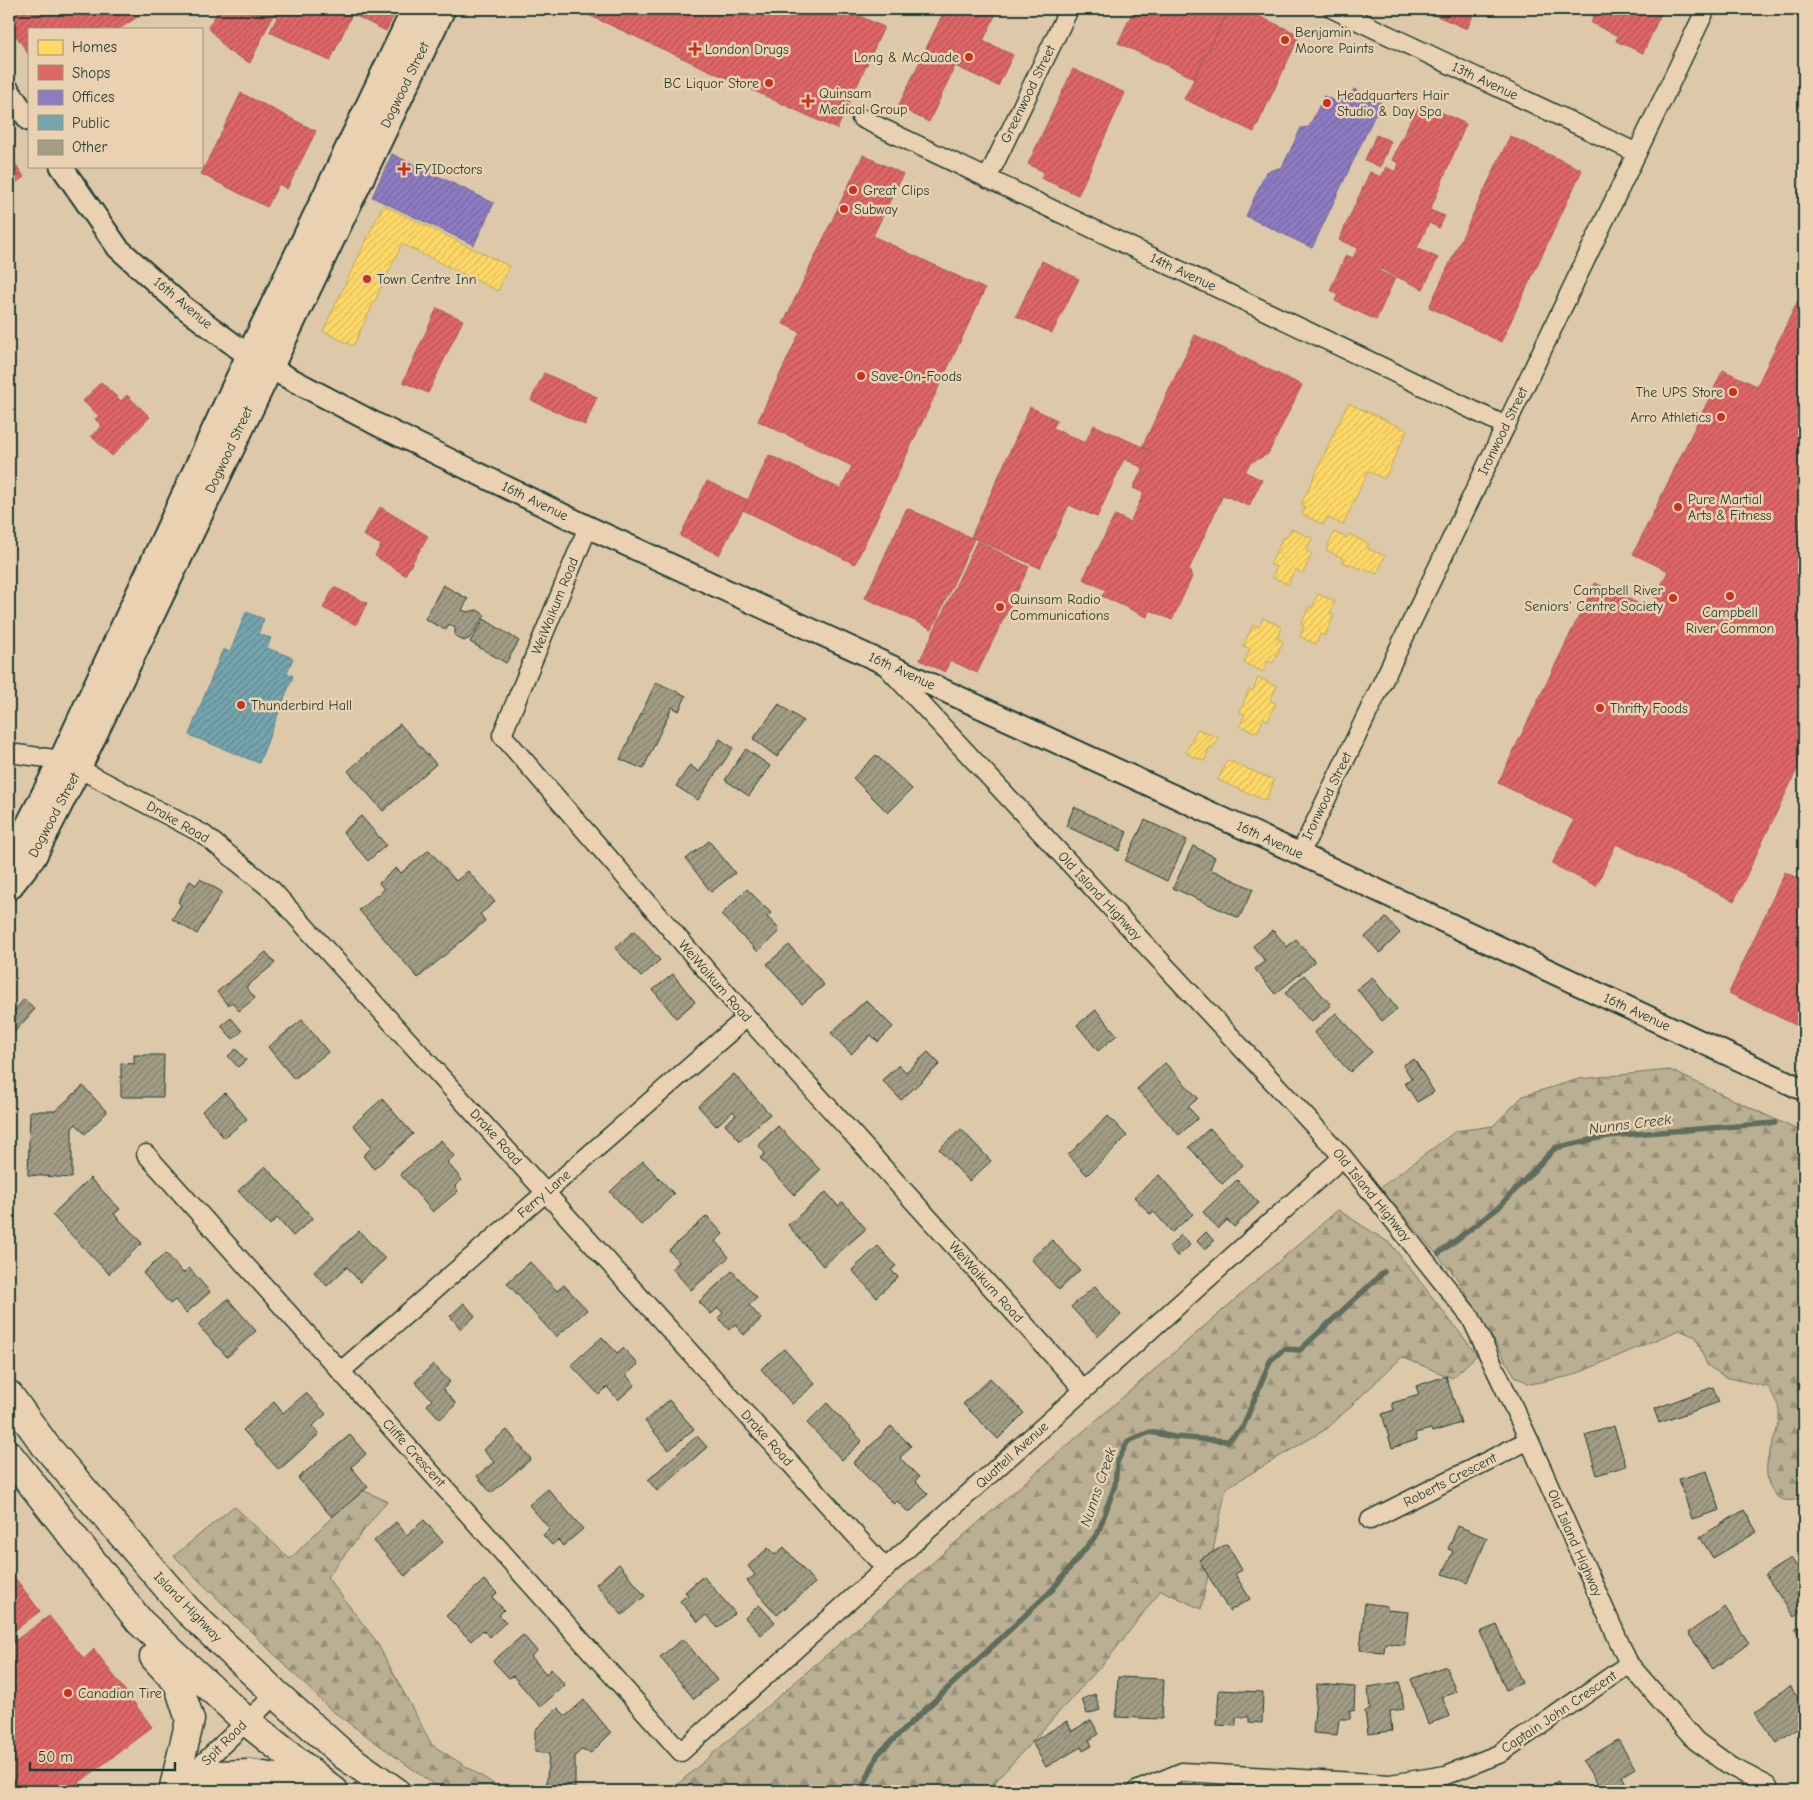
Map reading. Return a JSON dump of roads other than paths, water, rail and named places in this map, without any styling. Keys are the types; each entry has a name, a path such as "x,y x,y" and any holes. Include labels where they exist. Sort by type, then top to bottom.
{"main road":[{"name":"Dogwood Street","path":"9,887 33,857 70,764 259,362 414,9"},
{"name":"Dogwood Street","path":"259,362 442,9"},
{"name":"Dogwood Street","path":"9,857 17,848 70,764"},
{"name":"Island Highway","path":"9,1395 45,1445 187,1610 344,1755 395,1791"},
{"path":"9,1455 140,1622 246,1721 331,1789"},
{"path":"9,1477 100,1600 178,1683 190,1720 173,1791"},
{"path":"173,1791 212,1775 251,1774 331,1789"}],"street":[{"name":"Greenwood Street","path":"987,179 1069,9"},
{"name":"13th Avenue","path":"1333,9 1637,154"},
{"name":"Ironwood Street","path":"1300,854 1706,9"},
{"path":"9,91 28,119"},
{"name":"14th Avenue","path":"861,118 1506,426"},
{"name":"16th Avenue","path":"62,168 118,248 182,306 259,362 378,425 588,527 1300,854 1804,1090"},
{"name":"WeiWaikum Road","path":"588,527 502,735 747,1017 1084,1390"},
{"name":"Old Island Highway","path":"882,662 1343,1157 1471,1318 1529,1440 1629,1664 1696,1741 1732,1767 1768,1786"},
{"path":"9,753 70,764"},
{"name":"Drake Road","path":"70,764 203,834 272,890 886,1569"},
{"name":"Ferry Lane","path":"341,1371 747,1017"},
{"name":"Cliffe Crescent","path":"146,1154 681,1752"},
{"name":"Quattell Avenue","path":"681,1752 1343,1157"},
{"name":"Roberts Crescent","path":"1370,1520 1529,1440"},
{"name":"Captain John Crescent","path":"1136,1791 1182,1772 1390,1784 1446,1775 1498,1754 1629,1664"},
{"name":"Spit Road","path":"173,1791 276,1694"}],"waterway":[{"name":"Nunns Creek","path":"1439,1253 1498,1208 1555,1148 1608,1136 1775,1123"},
{"name":"Nunns Creek","path":"861,1791 878,1754 1052,1590 1098,1533 1115,1485 1117,1462 1128,1441 1150,1432 1174,1437 1228,1441 1243,1427 1270,1361 1284,1349 1300,1350 1384,1272"}],"place":[{"name":"Benjamin Moore Paints","path":"1285,40"},
{"name":"London Drugs","path":"695,49"},
{"name":"Long & McQuade","path":"969,57"},
{"name":"BC Liquor Store","path":"769,83"},
{"name":"Quinsam Medical Group","path":"808,101"},
{"name":"Headquarters Hair Studio & Day Spa","path":"1327,103"},
{"name":"FYIDoctors","path":"404,169"},
{"name":"Great Clips","path":"853,190"},
{"name":"Subway","path":"844,209"},
{"name":"Town Centre Inn","path":"367,279"},
{"name":"Save-On-Foods","path":"861,376"},
{"name":"The UPS Store","path":"1733,392"},
{"name":"Arro Athletics","path":"1721,417"},
{"name":"Pure Martial Arts & Fitness","path":"1678,507"},
{"name":"Campbell River Common","path":"1730,596"},
{"name":"Campbell River Seniors' Centre Society","path":"1673,598"},
{"name":"Quinsam Radio Communications","path":"1000,607"},
{"name":"Thunderbird Hall","path":"241,705"},
{"name":"Thrifty Foods","path":"1600,708"},
{"name":"Canadian Tire","path":"68,1693"}]}
